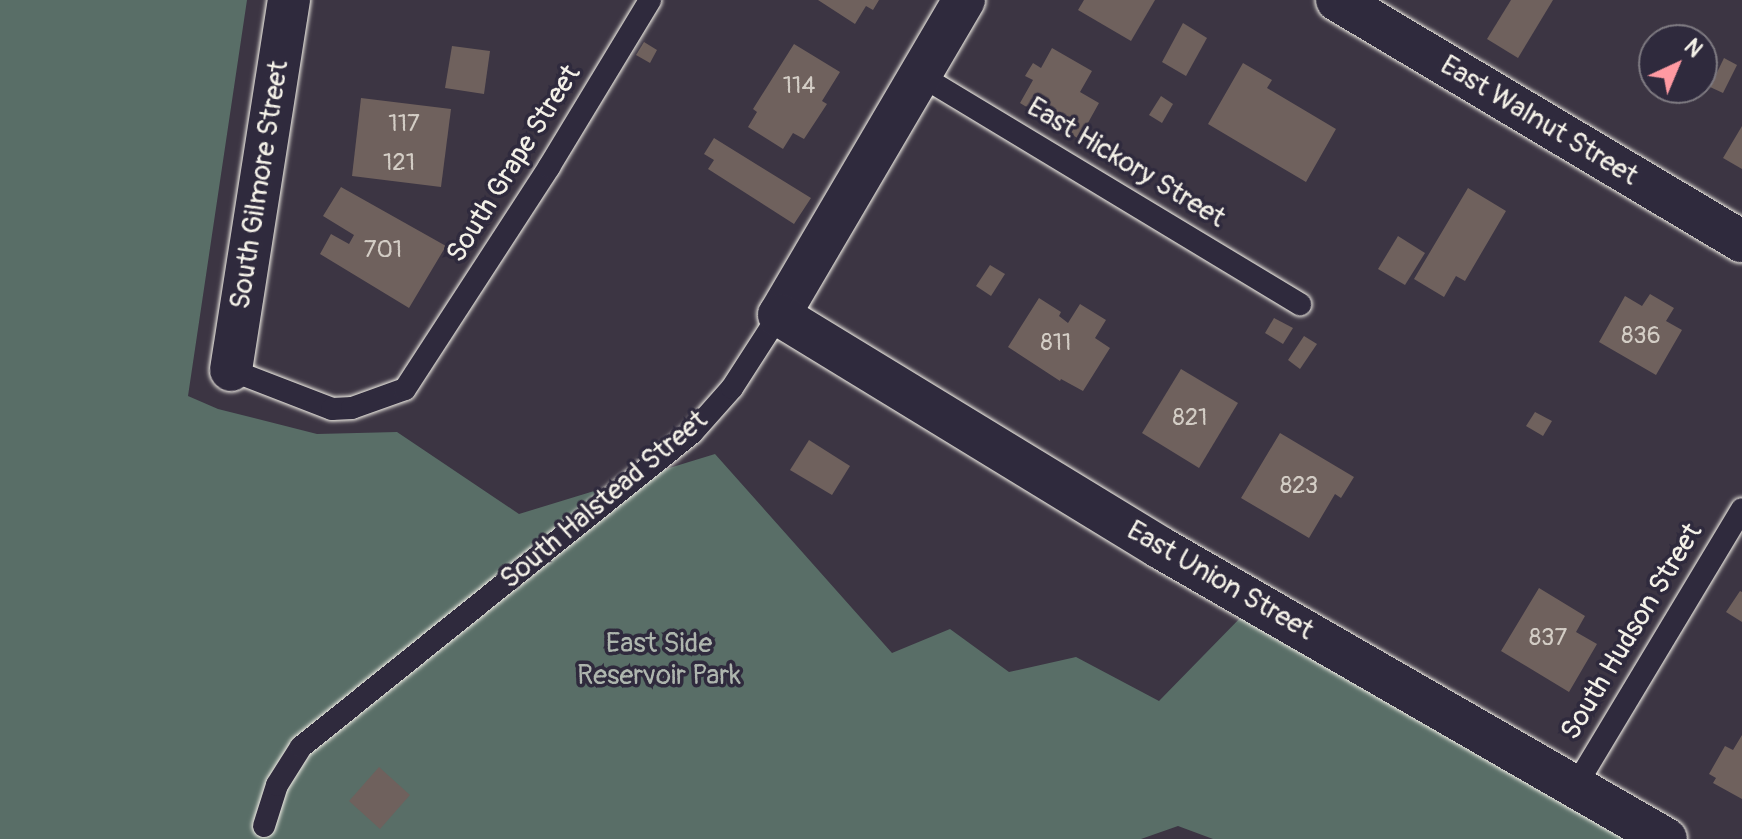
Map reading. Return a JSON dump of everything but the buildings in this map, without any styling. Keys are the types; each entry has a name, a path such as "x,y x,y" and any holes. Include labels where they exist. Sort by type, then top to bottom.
{"street":[{"name":"South Gilmore Street","path":"231,370 289,0"},
{"name":"South Halstead Street","path":"779,315 964,0"},
{"name":"East Walnut Street","path":"1337,0 1742,241"},
{"name":"East Union Street","path":"779,315 1159,547 1666,839"}],"lane":[{"name":"South Grape Street","path":"231,370 332,409 352,408 405,389 427,360 650,0"},
{"name":"East Hickory Street","path":"920,75 1300,304"},
{"name":"South Halstead Street","path":"264,826 277,785 301,747 692,433 732,388 779,315"},
{"name":"South Hudson Street","path":"1575,787 1742,509"}],"green space":[{"name":"East Side Reservoir Park","path":"0,0 247,0 188,396 218,409 317,434 397,432 519,514 715,454 892,653 950,629 1009,672 1076,657 1159,701 1245,613 1627,839 1213,839 1178,826 1141,839 0,839"}]}
